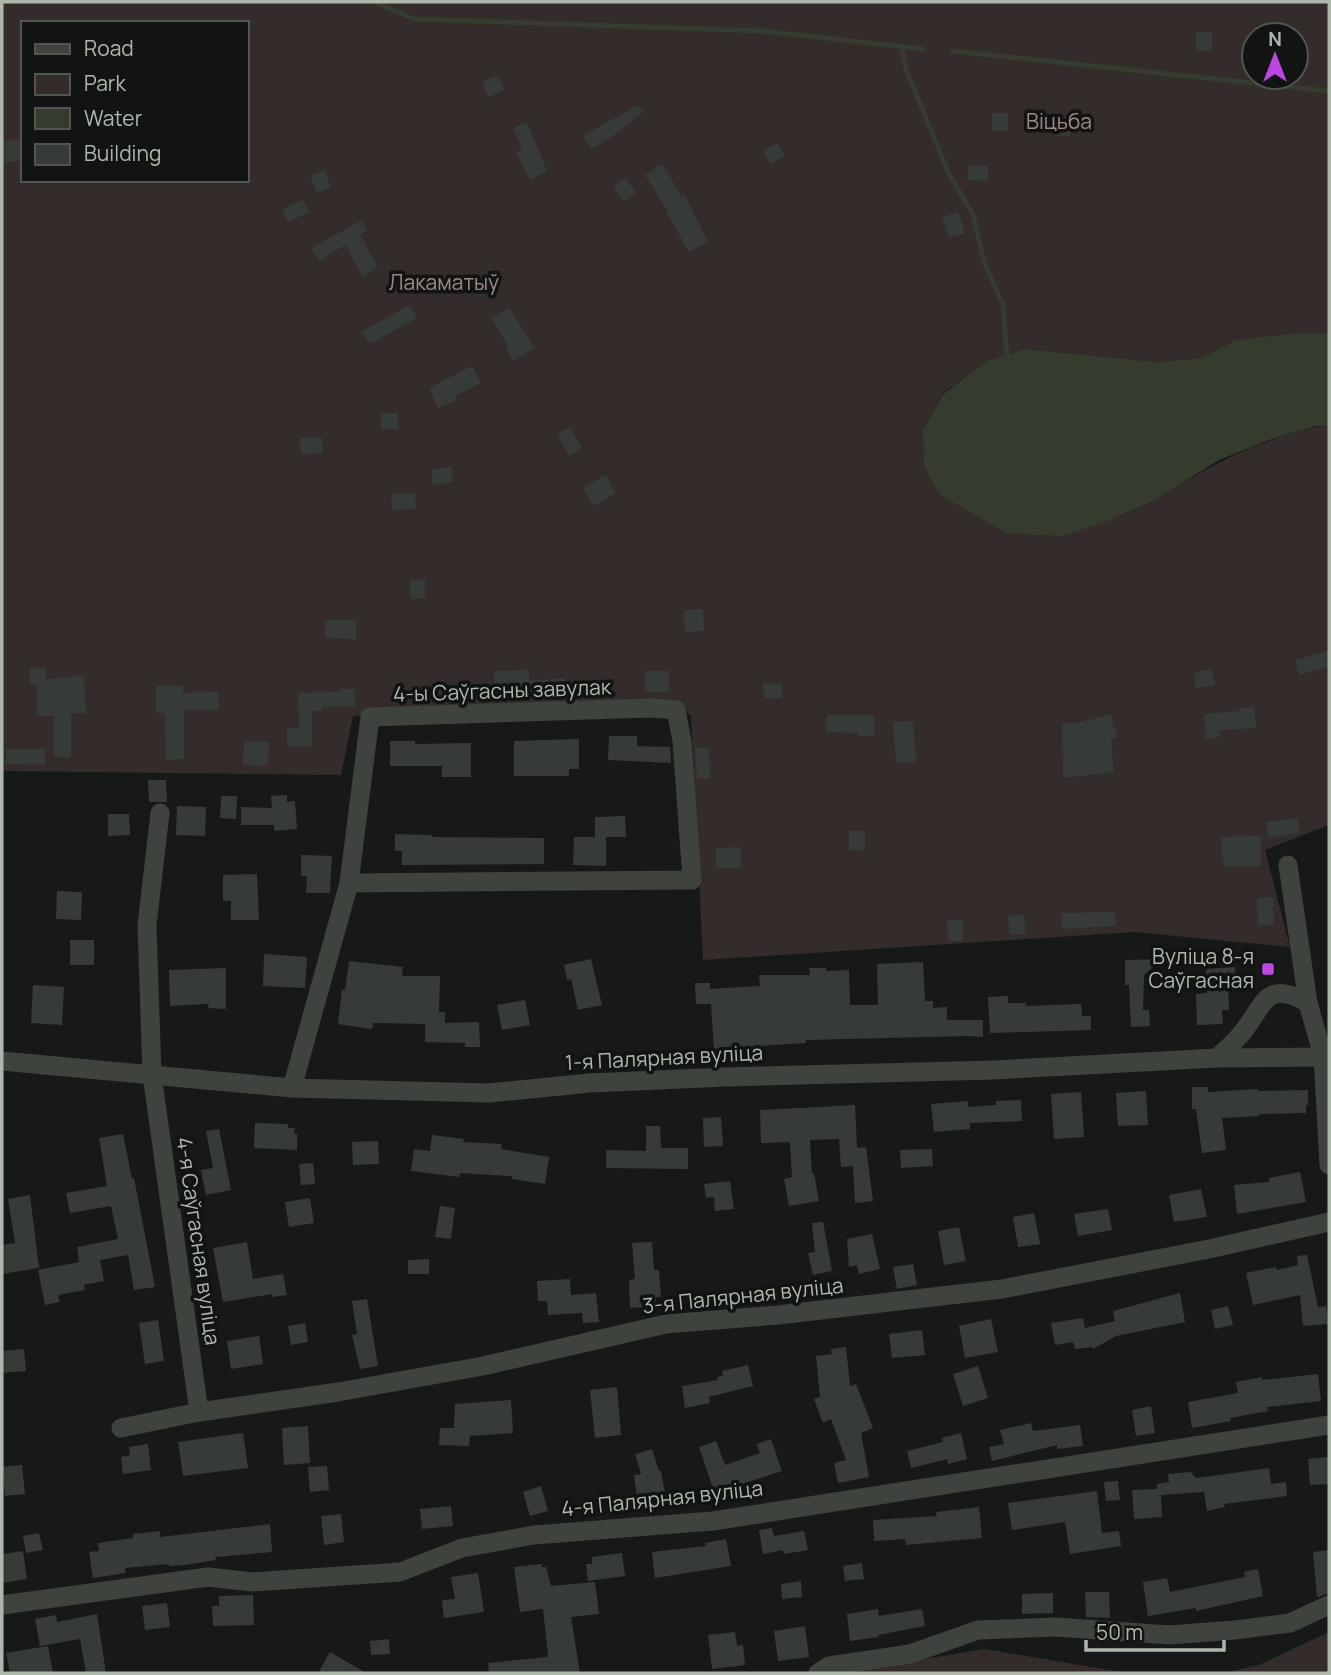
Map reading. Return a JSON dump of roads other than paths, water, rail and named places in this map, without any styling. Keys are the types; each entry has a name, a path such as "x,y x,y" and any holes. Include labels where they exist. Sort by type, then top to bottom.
{"street":[{"name":"4-ы Саўгасны завулак","path":"292,1088 349,883 370,717 652,708 676,710 682,741 692,880 349,883"},
{"name":"4-я Саўгасная вуліца","path":"160,813 147,925 152,1075 200,1412"},
{"path":"1288,865 1308,1003 1326,1056 1329,1165"},
{"path":"1217,1058 1242,1034 1260,1004 1274,994 1291,993 1308,1003"},
{"name":"1-я Палярная вуліца","path":"2,1061 292,1088 489,1093 590,1083 1326,1056"},
{"name":"3-я Палярная вуліца","path":"121,1427 484,1366 666,1324 778,1315 1002,1289 1209,1249 1329,1222"},
{"name":"4-я Палярная вуліца","path":"2,1605 208,1577 252,1582 400,1572 462,1548 534,1535 713,1521 1329,1425"},
{"path":"818,1673 829,1666 910,1654 978,1630 1056,1627 1168,1635 1290,1623 1329,1605"}],"water":[{"path":"1329,333 1329,426 1316,426 1269,440 1219,460 1160,497 1110,520 1063,536 1006,533 939,494 924,465 923,430 942,395 986,361 1025,349 1157,362 1201,358 1236,340"}],"waterway":[{"path":"374,2 414,19 763,31 923,49"},
{"path":"902,46 906,69 949,174 973,214 984,262 1003,305 1007,355"},
{"path":"952,51 1329,91"}],"place":[{"name":"Вуліца 8-я Саўгасная","path":"1268,969"}],"park label":[{"name":"Віцьба","path":"1059,122"},
{"name":"Лакаматыў","path":"444,283"}]}
